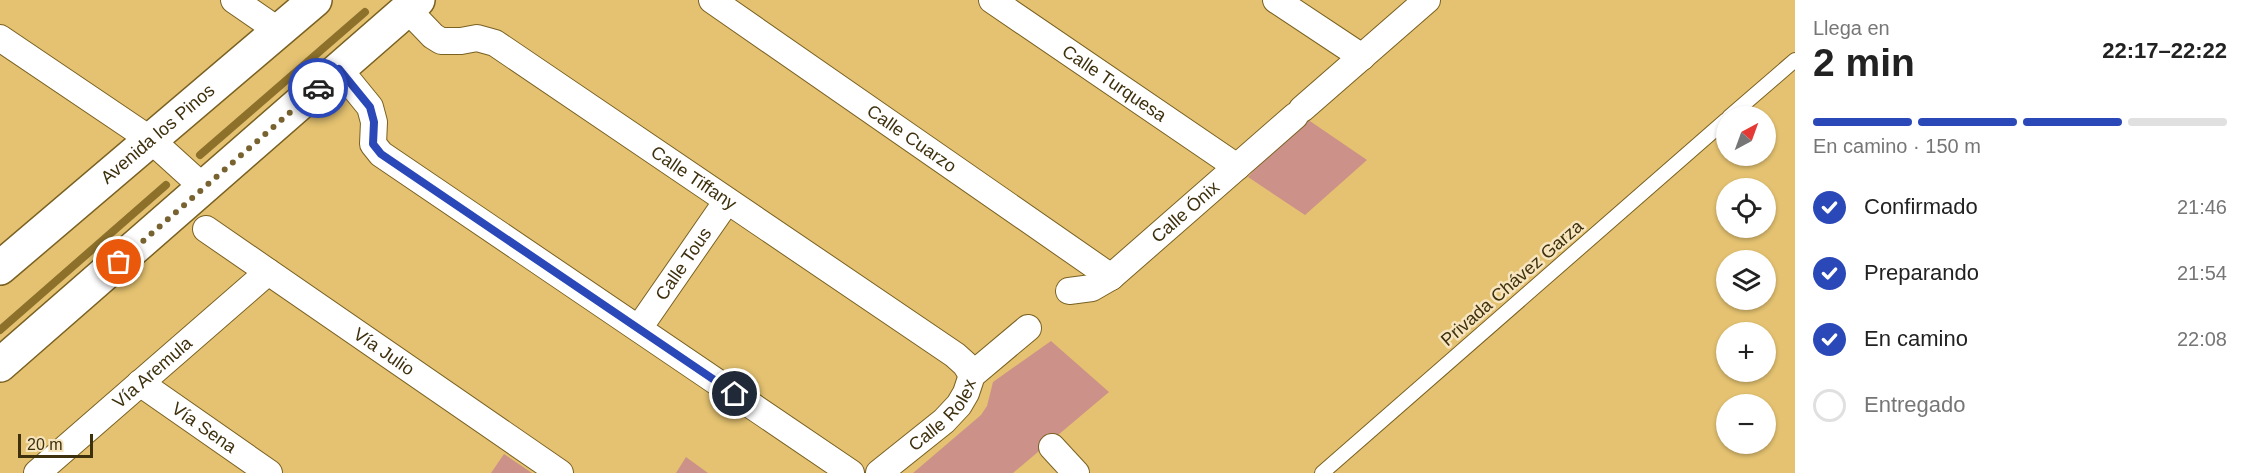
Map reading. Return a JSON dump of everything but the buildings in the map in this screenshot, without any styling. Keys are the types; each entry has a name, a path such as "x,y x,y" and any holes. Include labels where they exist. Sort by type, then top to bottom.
{"street":[{"path":"234,0 279,31"},
{"name":"Avenida los Pinos","path":"5,255 151,140 315,0"},
{"name":"Calle Cuarzo","path":"712,0 1111,278"},
{"name":"Calle Turquesa","path":"992,0 1237,167"},
{"path":"1276,0 1362,57"},
{"name":"Calle Ónix","path":"1069,291 1092,288 1111,278 1427,0"},
{"path":"0,365 339,69 402,6"},
{"name":"Calle Tiffany","path":"402,6 433,36 441,40 461,41 477,38 495,43 955,355 972,375"},
{"path":"0,38 151,140 204,188"},
{"path":"339,69 370,107 374,122 373,144 381,154 851,473"},
{"name":"Calle Tous","path":"639,328 727,201"},
{"name":"Vía Julio","path":"206,230 560,473"},
{"name":"Vía Aremula","path":"37,473 268,272"},
{"name":"Calle Rolex","path":"879,473 944,421 959,405 972,375 1028,328"},
{"name":"Vía Sena","path":"140,383 269,473"},
{"path":"1052,447 1076,473"}],"lane":[{"name":"Privada Chávez Garza","path":"1742,106 1795,60"},
{"name":"Privada Chávez Garza","path":"1322,473 1716,128"}],"shaded area":[{"path":"1304,117 1367,160 1305,215 1248,177"},
{"path":"1051,341 1109,392 1013,473 913,473 981,415 987,406 993,382"},
{"path":"504,454 532,473 491,473"},
{"path":"686,457 708,473 676,473"}],"waterway":[{"path":"200,155 365,12"},
{"path":"0,330 166,185"}],"way so far":[{"path":"119,262 318,88"}],"route":[{"path":"318,88 339,69 370,107 374,122 372,140 375,149 381,154 735,394"}]}
